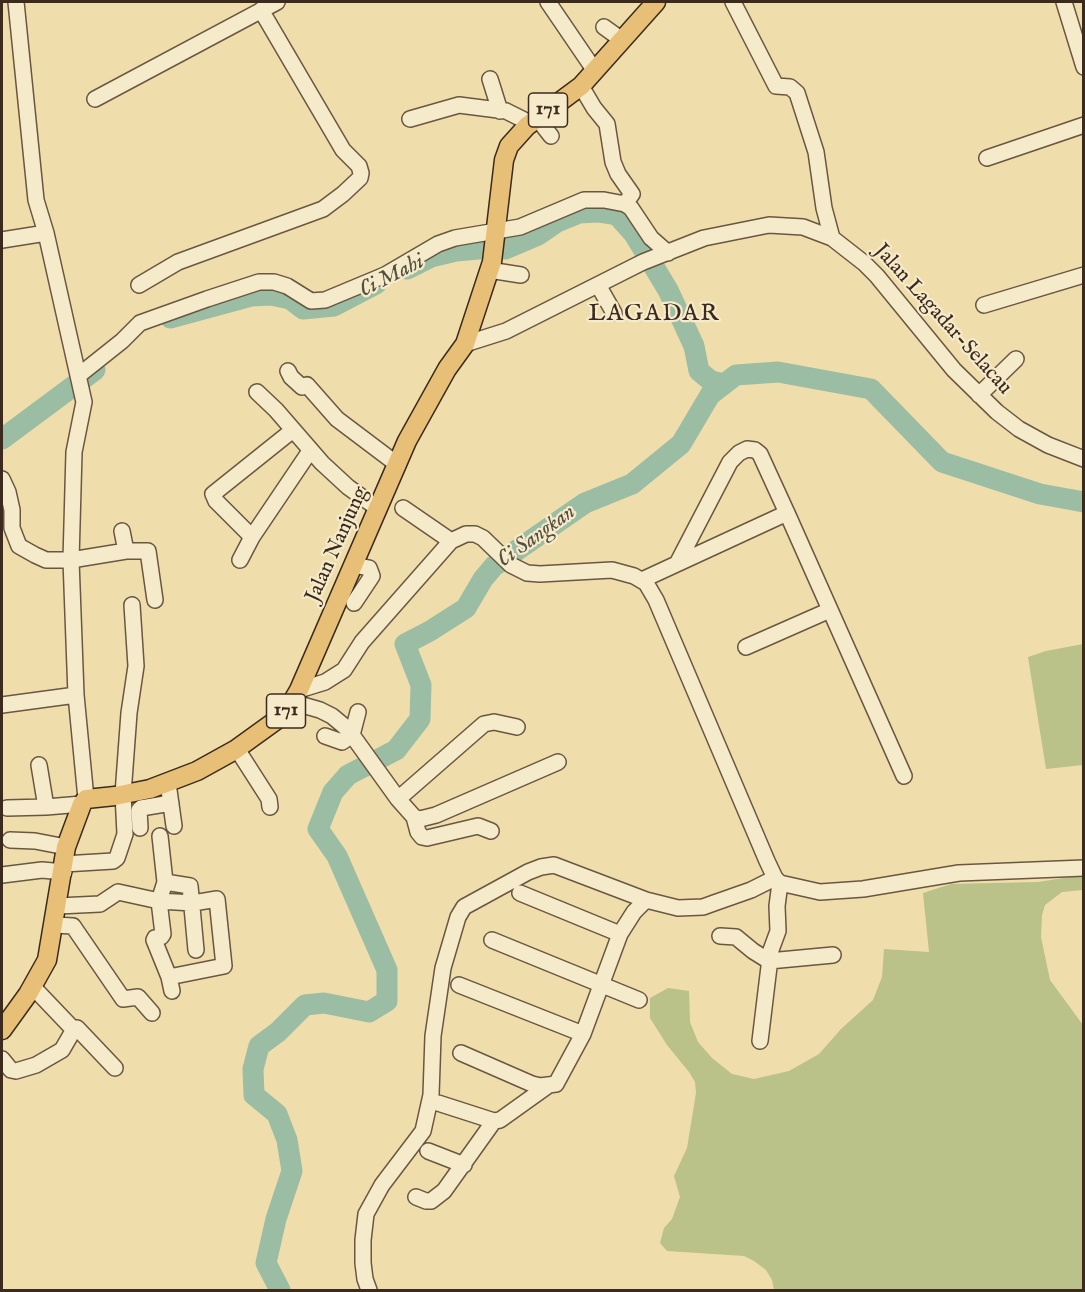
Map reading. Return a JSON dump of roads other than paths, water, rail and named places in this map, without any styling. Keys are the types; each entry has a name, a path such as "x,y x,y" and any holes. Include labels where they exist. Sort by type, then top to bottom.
{"main road":[{"name":"Jalan Nanjung","path":"84,801 168,783 197,771 237,749 278,719 296,696 377,508 418,420 447,369 465,344 493,252 506,152 517,135 581,86 656,2"},
{"path":"2,1030 33,987 47,960 65,861 84,801"}],"street":[{"path":"7,808 46,807 84,801 76,695 71,560 74,452 84,402 46,233 36,200 16,2"},
{"path":"95,99 277,2"},
{"path":"548,2 595,71"},
{"path":"733,2 775,85 790,87 797,93 816,152 824,208 832,238"},
{"path":"1064,2 1083,67"},
{"path":"139,285 178,262 323,209 343,195 360,178 361,173 358,166 343,150 261,10"},
{"path":"604,27 622,40"},
{"path":"490,79 500,111"},
{"path":"581,86 607,124 613,162 618,174 632,194 625,204"},
{"path":"410,119 459,105 506,111 534,121 551,136"},
{"path":"987,158 1083,124"},
{"path":"493,252 526,225 584,200 598,199 625,204 631,208 651,238 655,258"},
{"name":"Jalan Lagadar-Selacau","path":"465,344 506,331 655,258 704,238 769,225 803,226 832,238 877,276 954,370 1019,429 1048,445 1083,459"},
{"path":"2,240 46,233"},
{"path":"78,378 140,323 260,282 274,282 287,286 311,301 325,300 385,275 438,244 455,238 493,252 521,275"},
{"path":"984,305 1083,275"},
{"path":"598,285 614,313"},
{"path":"979,395 1016,359"},
{"path":"288,371 291,378 302,387 308,385 337,419 398,465"},
{"path":"256,392 276,410 310,451 348,487 377,508"},
{"path":"252,537 216,501 213,494 293,430"},
{"path":"678,562 730,462 747,449 755,450 760,454 788,513 904,776"},
{"path":"240,560 252,537 310,451"},
{"path":"2,479 12,510 12,528 19,546 46,560 71,560 126,551 148,550 155,600"},
{"path":"403,508 451,541"},
{"path":"642,580 788,513"},
{"path":"122,531 126,551"},
{"path":"296,696 344,670 362,642 451,541 466,534 475,534 483,538 514,568 527,573 612,570 642,580 656,600 777,881 778,931 769,961 760,1041"},
{"path":"353,565 369,568 372,576 354,603"},
{"path":"2,874 42,870 65,861 113,861 117,858 125,834 123,794 129,713 136,666 132,605"},
{"path":"746,647 830,610"},
{"path":"2,705 76,695"},
{"path":"296,696 332,716 352,735 398,800 414,817 420,819 436,815 558,762"},
{"path":"325,736 342,742 352,735 358,712"},
{"path":"398,800 484,724 495,722 517,727"},
{"path":"237,749 269,799 270,807"},
{"path":"39,765 46,807"},
{"path":"168,783 174,826"},
{"path":"140,828 139,810 141,808 171,803"},
{"path":"414,817 418,832 422,837 478,826 491,831"},
{"path":"58,906 100,904 118,892 159,901 193,903 218,900 224,966 171,984 154,940 164,933 159,901 165,882 160,836"},
{"path":"10,840 35,841 65,861"},
{"path":"369,1290 363,1263 366,1214 382,1185 423,1131 431,1095 433,1036 443,968 458,917 464,907 528,872 554,865 646,900 678,908 703,907 777,881 820,892 863,889 959,873 1083,868"},
{"path":"165,882 189,885 193,903 196,950"},
{"path":"520,893 620,934"},
{"path":"461,1053 532,1084 556,1084 584,1034 620,934 634,912 646,900"},
{"path":"54,925 73,926 123,999 138,997 152,1013"},
{"path":"720,936 736,937 769,961 833,955"},
{"path":"492,940 639,1000"},
{"path":"459,985 584,1034"},
{"path":"33,987 115,1068"},
{"path":"2,1059 11,1070 16,1071 36,1065 63,1050 74,1030"},
{"path":"438,1103 494,1121 500,1120 549,1085"},
{"path":"416,1197 431,1201 444,1191 494,1121"},
{"path":"428,1151 464,1165"}],"waterway":[{"name":"Ci Mahi","path":"407,269 431,257 456,251 505,249 538,235 557,222 579,213 598,212 617,215 634,234 668,290 694,346 699,371 711,381 724,384"},
{"name":"Ci Mahi","path":"170,318 251,296 271,295 290,299 303,309 334,306 376,284"},
{"name":"Ci Mahi","path":"2,439 95,370"},
{"name":"Ci Sangkan","path":"280,1290 266,1263 276,1219 292,1171 287,1140 277,1114 254,1095 253,1069 259,1046 278,1032 305,1005 324,1003 369,1012 387,1001 387,970 337,856 318,829 333,792 348,775 396,750 420,719 421,685 405,644 466,608 483,579 494,566 585,503 632,484 681,444 710,395 736,375 778,372 871,389 942,462 1040,494 1084,502"}],"district":[{"name":"LAGADAR","path":"654,315"}]}
